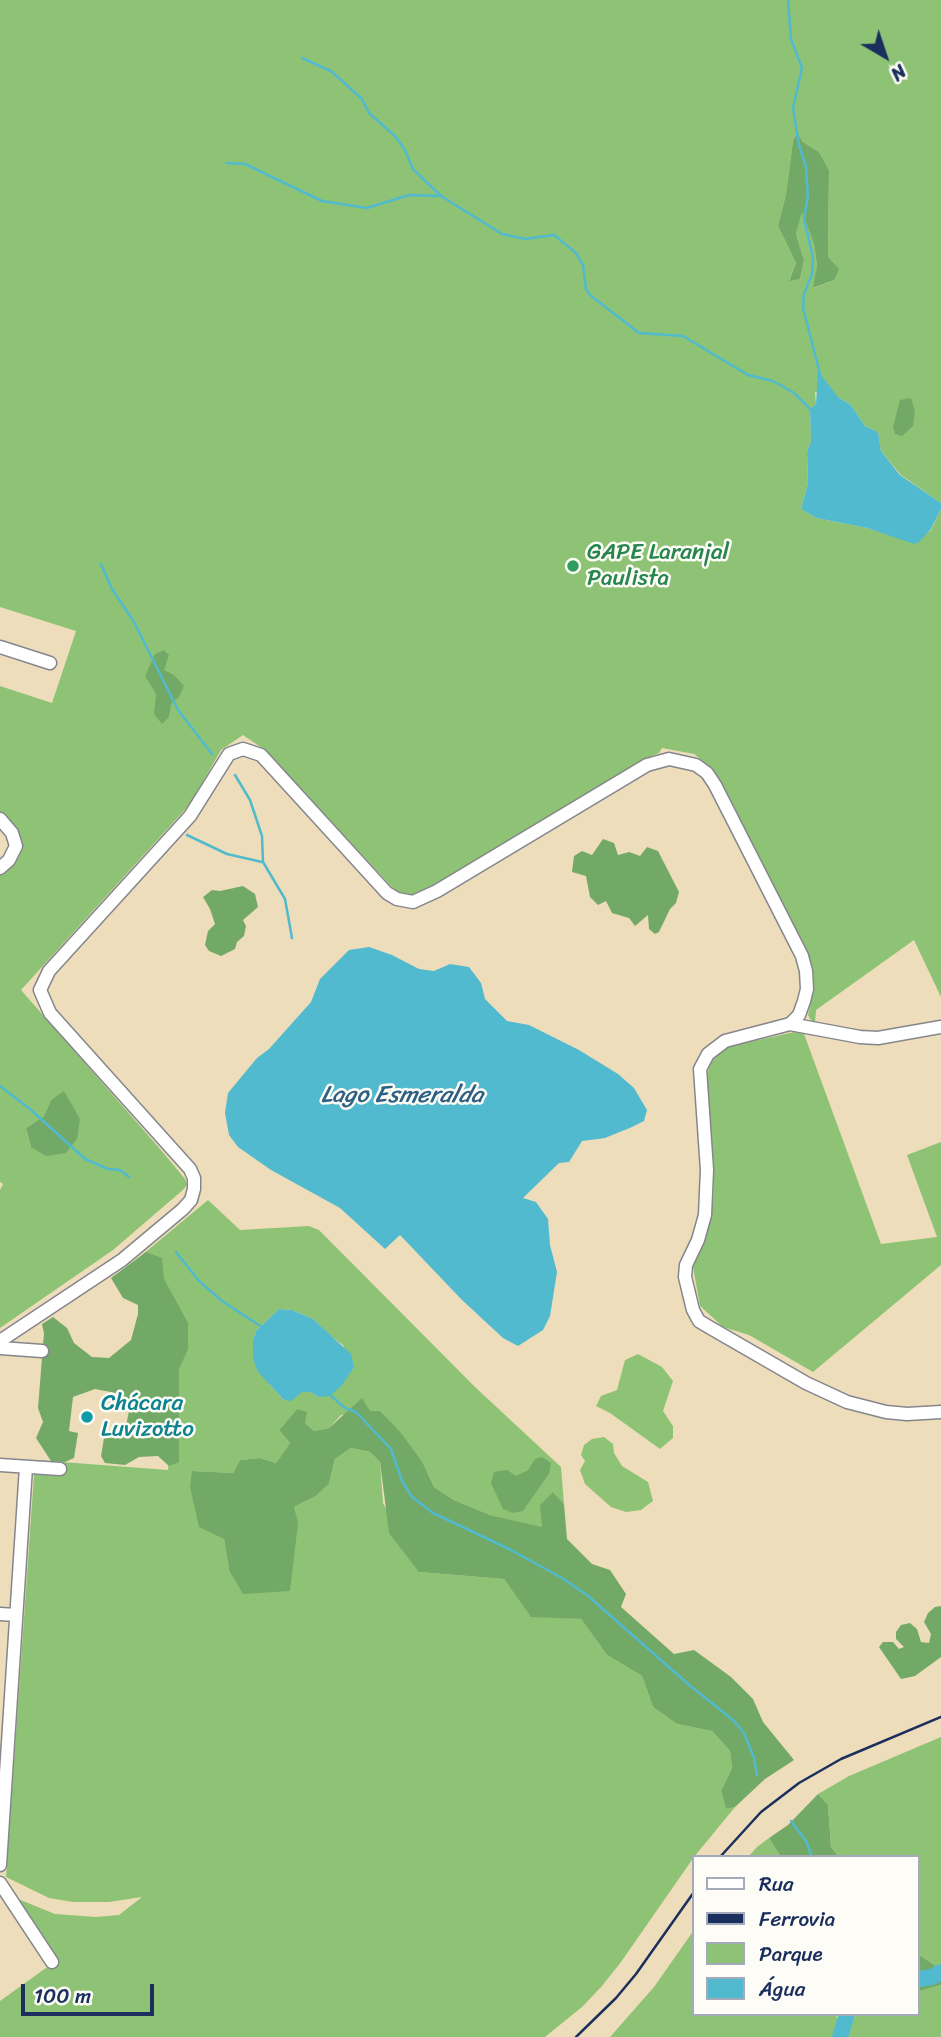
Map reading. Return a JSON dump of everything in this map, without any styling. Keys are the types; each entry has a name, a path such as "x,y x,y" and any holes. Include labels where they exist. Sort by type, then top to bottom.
{"street":[{"path":"0,647 50,663"},
{"path":"0,1341 121,1260 191,1200 194,1178 190,1169 50,1013 40,990 49,971 190,817 223,761 236,751 243,749 261,755 387,893 397,899 413,902 437,891 647,765 669,759 696,765 707,773 715,785 802,956 807,989 799,1015 790,1024"},
{"path":"0,818 12,833 16,846 9,860 0,868"},
{"path":"941,1027 898,1036 869,1038 790,1024 725,1041 708,1054 700,1069 699,1080 707,1170 706,1203 702,1226 686,1265 685,1277 689,1299 699,1321 806,1383 847,1402 886,1412 941,1412"},
{"path":"0,1348 42,1351"},
{"path":"0,1465 60,1469"},
{"path":"0,1865 4,1763 26,1467"},
{"path":"0,1614 16,1615"},
{"path":"1,1884 52,1962"}],"green space":[{"path":"0,0 941,0 941,503 901,475 881,451 878,432 865,426 851,405 838,397 815,392 816,404 810,409 808,483 801,509 816,518 867,528 914,543 931,530 941,509 941,997 914,940 816,1010 815,1023 810,1019 808,1015 814,989 813,970 808,953 721,781 712,768 694,754 662,748 659,753 644,759 434,885 412,895 400,893 392,887 265,750 243,735 221,750 190,804 21,990 161,1150 187,1184 113,1250 0,1328 0,1190 3,1184 0,1182 0,874 11,865 20,844 19,835 0,812 0,686 52,703 76,631 0,607","holes":["797,132 803,142 819,152 829,170 828,257 834,280 814,288 817,265 814,244 802,210 796,234 804,260 800,279 789,280 796,263 778,226 786,194 793,141","65,1092 31,1147 26,1128 44,1116 51,1100"]},
{"path":"797,132 803,142 819,152 829,170 828,257 839,269 834,280 813,288 817,265 814,244 802,212 796,234 804,260 800,279 789,281 796,263 778,226 786,194 793,141"},
{"path":"911,398 915,411 913,426 902,436 895,434 893,427 900,400"},
{"path":"164,650 169,655 164,670 174,675 184,686 179,697 171,704 169,717 162,724 154,714 156,694 145,676 155,654"},
{"path":"603,839 614,843 618,855 629,852 640,856 647,847 658,851 679,892 676,903 670,909 659,932 655,934 649,929 648,915 635,926 629,918 612,913 606,901 598,905 590,897 586,876 572,872 574,856 582,851 592,855"},
{"path":"243,886 255,894 258,907 243,920 246,926 244,936 237,942 235,949 221,956 209,951 205,945 208,931 215,924 203,897 212,890"},
{"path":"794,1032 804,1034 881,1244 937,1237 907,1155 941,1142 941,1265 813,1372 749,1335 723,1327 700,1306 693,1267 704,1243 713,1203 714,1170 706,1080 710,1064 728,1047"},
{"path":"64,1091 80,1119 77,1139 66,1153 46,1156 31,1147 26,1128 44,1116 51,1100"},
{"path":"208,1200 240,1230 309,1226 319,1230 475,1387 561,1467 564,1504 553,1492 543,1528 490,1515 454,1500 434,1487 423,1463 380,1411 341,1415 329,1428 314,1431 305,1423 297,1409 279,1430 290,1443 276,1463 260,1458 240,1460 233,1473 192,1471 224,1539 229,1570 294,1507 316,1496 329,1484 335,1459 351,1448 370,1452 380,1462 383,1503 419,1572 504,1579 531,1616 581,1619 607,1655 642,1676 653,1707 677,1724 712,1731 730,1751 732,1768 721,1791 726,1809 735,1807 696,1855 692,1855 692,1860 602,1986 582,2007 545,2037 0,2037 0,2001 57,1960 18,1899 55,1914 96,1917 119,1915 142,1897 109,1902 73,1902 49,1898 6,1877 35,1460 168,1470 178,1310 136,1260","holes":["279,1309 292,1310 313,1319 344,1346 319,1397 310,1392 301,1392 284,1400 270,1385 253,1359 256,1331","528,1470 549,1474 523,1510 513,1513 516,1477"]},
{"path":"146,1252 162,1258 164,1279 188,1323 188,1349 179,1369 179,1462 169,1466 158,1456 139,1457 125,1465 105,1463 101,1456 105,1432 126,1426 129,1411 121,1394 95,1389 73,1397 69,1431 78,1433 74,1458 65,1462 51,1461 36,1438 43,1422 38,1408 44,1333 42,1324 53,1317 67,1328 74,1343 92,1357 109,1358 131,1340 138,1314 138,1305 123,1298 111,1278"},
{"path":"638,1354 662,1367 673,1381 663,1411 673,1426 673,1438 660,1449 596,1406 601,1396 617,1390 625,1360"},
{"path":"362,1398 370,1411 380,1411 401,1433 423,1463 434,1487 454,1500 490,1515 542,1527 540,1505 553,1492 564,1504 567,1539 592,1564 610,1570 626,1594 621,1607 674,1654 694,1650 731,1677 753,1699 763,1722 794,1760 765,1779 735,1807 726,1809 721,1791 732,1768 730,1751 712,1731 677,1724 653,1707 642,1676 607,1655 581,1619 531,1617 504,1579 419,1572 389,1533 380,1462 370,1452 351,1448 335,1459 329,1484 316,1496 294,1507 298,1523 290,1591 243,1594 229,1570 224,1539 199,1527 190,1487 192,1471 233,1473 240,1460 260,1458 276,1463 290,1443 279,1430 297,1409 307,1412 305,1423 314,1431 329,1428"},
{"path":"604,1437 613,1444 614,1453 622,1466 648,1482 653,1501 641,1510 626,1512 611,1507 585,1484 580,1470 585,1461 581,1455 584,1445 592,1439"},
{"path":"542,1457 551,1463 549,1474 523,1511 513,1513 503,1509 491,1483 494,1472 507,1470 516,1476 528,1470 535,1459"},
{"path":"941,1606 941,1657 915,1676 901,1679 879,1647 883,1642 893,1642 899,1649 904,1647 896,1639 896,1632 901,1625 910,1623 917,1629 921,1642 929,1643 931,1634 924,1622 928,1613"},
{"path":"941,1737 941,1964 936,1966 920,1955 920,1855 837,1855 831,1847 828,1805 818,1794 849,1776"},
{"path":"818,1794 828,1805 831,1847 837,1855 780,1855 769,1838 788,1825"},
{"path":"769,1838 780,1855 750,1855"},
{"path":"692,1933 692,2016 836,2016 852,2022 855,2016 920,2016 920,1991 941,1985 941,2037 610,2037 654,1987"},
{"path":"920,1955 936,1966 941,1964 941,1985 920,1991"}],"water":[{"path":"818,371 838,397 851,405 865,426 878,432 881,451 900,475 941,503 941,509 931,529 919,542 914,544 867,528 816,518 801,509 808,483 810,409 816,404"},
{"name":"Lago Esmeralda","path":"369,947 419,969 434,971 450,964 469,967 481,983 485,999 507,1021 529,1025 579,1050 618,1074 634,1088 647,1110 644,1121 632,1127 605,1138 582,1141 569,1162 559,1163 523,1198 536,1202 548,1219 550,1245 557,1272 550,1316 543,1330 518,1346 503,1338 462,1300 400,1235 385,1249 340,1208 271,1170 238,1147 229,1135 225,1113 228,1093 257,1058 269,1049 311,1002 320,979 349,950"},
{"path":"279,1309 292,1310 313,1319 351,1354 354,1367 342,1385 330,1396 319,1397 310,1392 302,1392 291,1401 284,1400 258,1372 253,1359 256,1331"}],"waterway":[{"path":"788,0 791,39 802,68 793,108 799,145 806,167 808,196 804,219 813,257 812,274 804,294 803,308 820,374"},
{"path":"302,58 331,71 362,99 369,113 396,137 413,169 441,196 502,234 525,239 554,235 576,253 583,265 586,289 590,295 639,333 683,336 748,375 773,381 794,393 811,410"},
{"path":"226,163 245,164 322,201 367,208 409,195 439,196"},
{"path":"101,564 112,589 134,622 178,710 212,754"},
{"path":"235,775 250,800 262,836 263,862 285,899 292,938"},
{"path":"187,835 227,854 262,862"},
{"path":"0,1086 85,1159 108,1169 120,1170 129,1177"},
{"path":"176,1252 199,1281 222,1301 262,1327"},
{"path":"328,1393 345,1408 356,1412 391,1449 402,1481 412,1497 433,1513 511,1550 587,1595 733,1720 744,1733 754,1758 757,1775"},
{"path":"791,1821 806,1841 811,1855"},
{"path":"920,1979 941,1972"},
{"path":"840,2037 846,2016"}],"railway":[{"path":"722,1855 761,1812 799,1783 841,1759 941,1717"},
{"path":"576,2037 636,1974 692,1895"}],"place":[{"name":"GAPE Laranjal Paulista","path":"573,566"},
{"name":"Chácara Luvizotto","path":"87,1417"}]}
